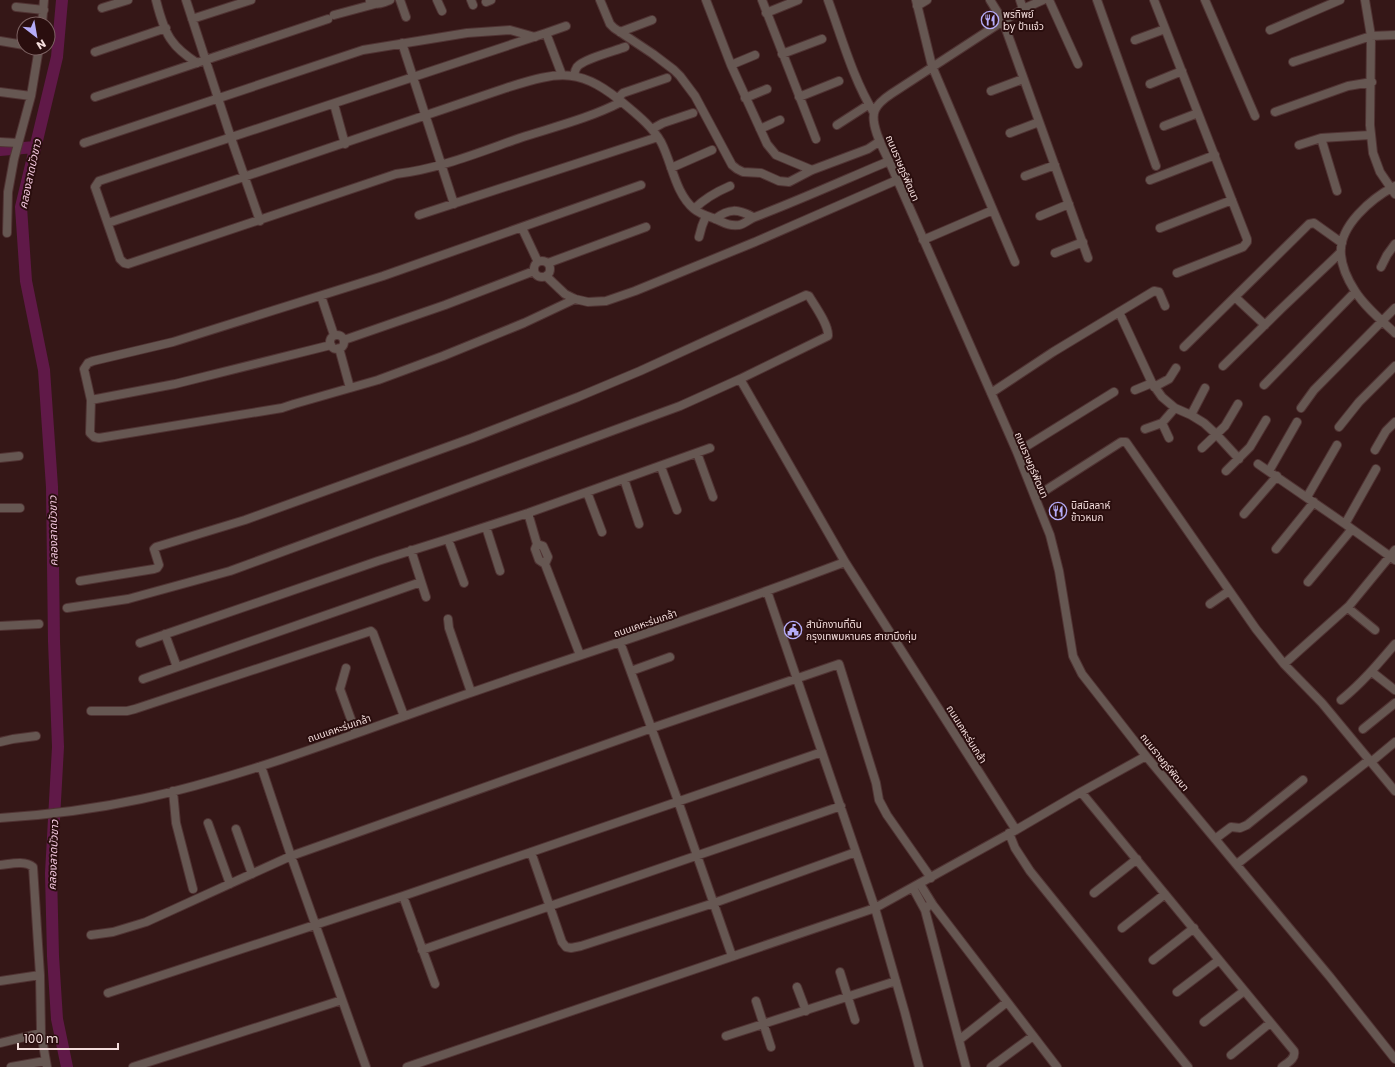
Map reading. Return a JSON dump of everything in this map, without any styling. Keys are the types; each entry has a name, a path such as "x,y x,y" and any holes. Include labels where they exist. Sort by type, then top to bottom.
{"street":[{"path":"43,16 44,0"},
{"path":"102,8 128,0"},
{"path":"156,0 171,40 184,53 201,62"},
{"path":"186,0 192,19 201,62 218,99 244,178 260,220"},
{"path":"192,19 251,0"},
{"path":"95,97 201,62 372,2 379,4 390,0"},
{"path":"400,0 406,16"},
{"path":"437,0 442,11"},
{"path":"600,0 610,24 653,54 680,76 695,96 732,165 737,169 743,172 761,173 783,182 789,182 812,170 868,149 880,141"},
{"path":"706,0 731,65 767,144 773,152 812,170"},
{"path":"762,0 816,139"},
{"path":"766,13 798,0"},
{"path":"828,0 856,76 868,105 874,113 877,106 890,94 1003,21 1023,9 1043,0"},
{"path":"927,0 917,3 932,66 1015,262"},
{"path":"990,0 1003,21 1088,258"},
{"path":"1020,0 1023,9"},
{"path":"1049,0 1078,64"},
{"path":"1097,0 1156,166"},
{"path":"1154,0 1248,239 1246,245 1238,249 1177,273"},
{"path":"1205,0 1255,116"},
{"path":"1270,30 1340,0"},
{"path":"1364,0 1371,36 1370,135 1375,161 1393,189 1373,200 1360,212 1350,225 1342,243 1340,253 1346,275 1355,292 1370,310 1395,333"},
{"path":"16,7 44,10"},
{"path":"620,32 652,20"},
{"path":"566,26 414,78 99,181 95,187 120,259 124,263 128,264 396,174 416,172 596,113 619,100 623,93 667,78"},
{"path":"95,52 166,28"},
{"path":"1135,40 1165,29"},
{"path":"84,144 363,50 467,33 510,30 535,37"},
{"path":"546,33 562,75"},
{"path":"1293,62 1371,36 1395,35"},
{"path":"782,54 822,39"},
{"path":"0,41 16,44"},
{"path":"402,43 454,204"},
{"path":"575,76 574,71 584,62 625,47"},
{"path":"731,65 755,55"},
{"path":"7,233 4,202 8,192 14,159 31,96 38,56"},
{"path":"1150,84 1182,71"},
{"path":"108,223 535,79 562,75 575,76 595,83 642,119 652,129 663,146 684,197 694,209 706,216 715,218 726,225 740,225 753,217 779,208 889,161"},
{"path":"992,91 1024,79"},
{"path":"799,97 839,81"},
{"path":"1275,112 1341,88 1371,83"},
{"path":"745,98 767,90"},
{"path":"0,92 31,96"},
{"path":"334,104 345,144"},
{"path":"837,125 868,105"},
{"path":"652,129 663,123 693,113"},
{"name":"ถนนราษฏร์พัฒนา","path":"874,113 875,126 880,141 1017,452 1050,535 1056,554 1071,648 1075,663 1146,756 1330,977 1395,1059"},
{"path":"1164,126 1198,113"},
{"path":"760,129 780,120"},
{"path":"1010,132 1039,122"},
{"path":"1299,145 1321,138 1370,135"},
{"path":"419,216 658,137"},
{"path":"1321,138 1337,191"},
{"path":"0,142 19,141"},
{"path":"671,168 712,150"},
{"path":"1150,180 1215,155"},
{"path":"1025,176 1055,165"},
{"path":"646,227 548,263 544,261 538,262 534,265 534,271 536,275 546,276 565,294 575,299 597,302 616,298 755,242 897,180"},
{"path":"575,299 524,323 443,356 378,380 282,408 99,438 94,437 90,433 91,400 84,369 88,363 173,342 321,296 431,260 641,185"},
{"path":"694,209 709,196 730,186"},
{"path":"1160,228 1232,200"},
{"path":"1040,216 1069,204"},
{"path":"923,240 993,210"},
{"path":"715,218 726,211 740,211 753,217"},
{"path":"699,237 706,216"},
{"path":"1184,347 1312,222 1342,243"},
{"path":"522,228 538,262"},
{"path":"1055,253 1083,242"},
{"path":"1381,267 1395,244"},
{"path":"1223,366 1340,253"},
{"path":"546,276 550,270 548,263"},
{"path":"344,340 446,306 534,271"},
{"path":"991,393 1047,356 1156,290 1160,292 1165,306"},
{"path":"1264,384 1355,292"},
{"path":"67,608 128,599 230,571 680,406 740,379 828,336 829,331 809,296 806,295 620,380 578,397 472,438 246,520 156,547 154,552 159,565 158,568 80,582"},
{"path":"321,296 334,336"},
{"path":"1235,297 1265,325"},
{"path":"1301,408 1314,390 1395,308"},
{"path":"1119,312 1153,385 1162,397 1175,408 1191,415 1217,435 1239,459"},
{"path":"334,336 339,335 344,340"},
{"path":"334,336 331,338 331,344 334,348 339,348"},
{"path":"339,348 343,345 344,340"},
{"path":"91,400 197,379 331,344"},
{"path":"339,348 350,388"},
{"path":"1339,427 1358,402 1395,366"},
{"path":"1136,390 1169,379 1176,368"},
{"path":"740,379 845,562"},
{"path":"1191,415 1205,388"},
{"path":"1017,452 1114,392"},
{"path":"1202,448 1225,426 1238,404"},
{"path":"1145,429 1162,423 1175,408"},
{"path":"1226,471 1254,442 1266,420"},
{"path":"1269,472 1297,422"},
{"path":"1375,450 1386,431 1395,422"},
{"path":"1162,423 1169,438"},
{"path":"1035,497 1121,442 1124,441 1128,444 1256,628 1284,664 1322,703 1395,791"},
{"path":"1276,549 1311,500 1337,444"},
{"path":"140,643 412,550 528,513 624,480 710,448"},
{"path":"697,453 714,497"},
{"path":"0,458 20,456"},
{"path":"1258,464 1393,556 1348,608 1284,664"},
{"path":"661,466 677,510"},
{"path":"1308,582 1349,527 1376,469"},
{"path":"1244,514 1277,476"},
{"path":"624,480 639,524"},
{"path":"587,492 602,532"},
{"path":"0,508 20,508"},
{"path":"528,513 537,544 543,546 548,557 545,564 580,655"},
{"path":"486,527 500,571"},
{"path":"448,539 464,583"},
{"path":"412,550 426,597"},
{"name":"ถนนเคหะร่มเกล้า","path":"0,818 34,816 88,809 140,799 261,766 471,692 767,591 845,562 1013,831 1015,848 1030,871 1188,1067"},
{"path":"143,679 421,582"},
{"path":"767,591 875,908 919,1067"},
{"path":"1210,604 1229,591"},
{"path":"1348,608 1375,630"},
{"path":"448,619 449,628 471,692"},
{"path":"0,626 39,624"},
{"path":"91,711 127,711 135,709 370,631 373,633 404,716"},
{"path":"165,634 177,667"},
{"path":"620,642 652,728 732,956"},
{"path":"1341,700 1372,672 1395,644"},
{"path":"631,671 670,657"},
{"path":"90,935 113,932 146,922 291,856 652,728 839,664 876,783 879,800 887,815 931,878"},
{"path":"346,668 340,689 356,733"},
{"path":"1372,672 1395,690"},
{"path":"1363,729 1395,703"},
{"path":"0,742 36,736"},
{"path":"1237,864 1395,742"},
{"path":"108,993 402,896 822,752"},
{"path":"407,1067 875,908 931,878 1146,756"},
{"path":"261,766 315,925 366,1067"},
{"path":"1215,839 1231,827 1240,828 1247,825 1303,780"},
{"path":"173,791 176,823 193,888"},
{"path":"1081,792 1294,1051 1294,1058 1282,1067"},
{"path":"422,950 549,905 841,806"},
{"path":"208,823 230,884"},
{"path":"236,829 252,874"},
{"path":"531,852 562,942 566,947 571,948 714,903 856,852"},
{"path":"1094,893 1137,859"},
{"path":"0,864 24,863 33,867 40,975 41,1033 46,1064 11,1067"},
{"path":"916,886 933,905 1057,1067"},
{"path":"916,886 924,910 966,1067"},
{"path":"1122,928 1165,894"},
{"path":"402,896 435,984"},
{"path":"924,910 929,905 933,905"},
{"path":"1152,960 1194,928"},
{"path":"1177,992 1219,960"},
{"path":"840,972 855,1020"},
{"path":"0,981 40,975"},
{"path":"726,1036 764,1025 896,981"},
{"path":"797,987 806,1011"},
{"path":"1204,1022 1244,991"},
{"path":"133,1067 342,1000"},
{"path":"756,1001 771,1047"},
{"path":"959,1040 1007,1002"},
{"path":"1231,1055 1270,1023"},
{"path":"0,1043 41,1033"},
{"path":"991,1067 1033,1036"}],"waterway":[{"name":"คลองลาดบัวขาว","path":"62,0 57,57 21,207 26,281 44,370 52,487 54,641 58,747 51,873 53,956 57,1019 67,1067"},
{"path":"0,150 35,147"}],"place":[{"name":"พรทิพย์ by ป้าแจ๋ว","path":"990,20"},
{"name":"บิสมิลลาห์ ข้าวหมก","path":"1058,511"},
{"name":"สำนักงานที่ดิน กรุงเทพมหานคร สาขาบึงกุ่ม","path":"793,630"}]}
